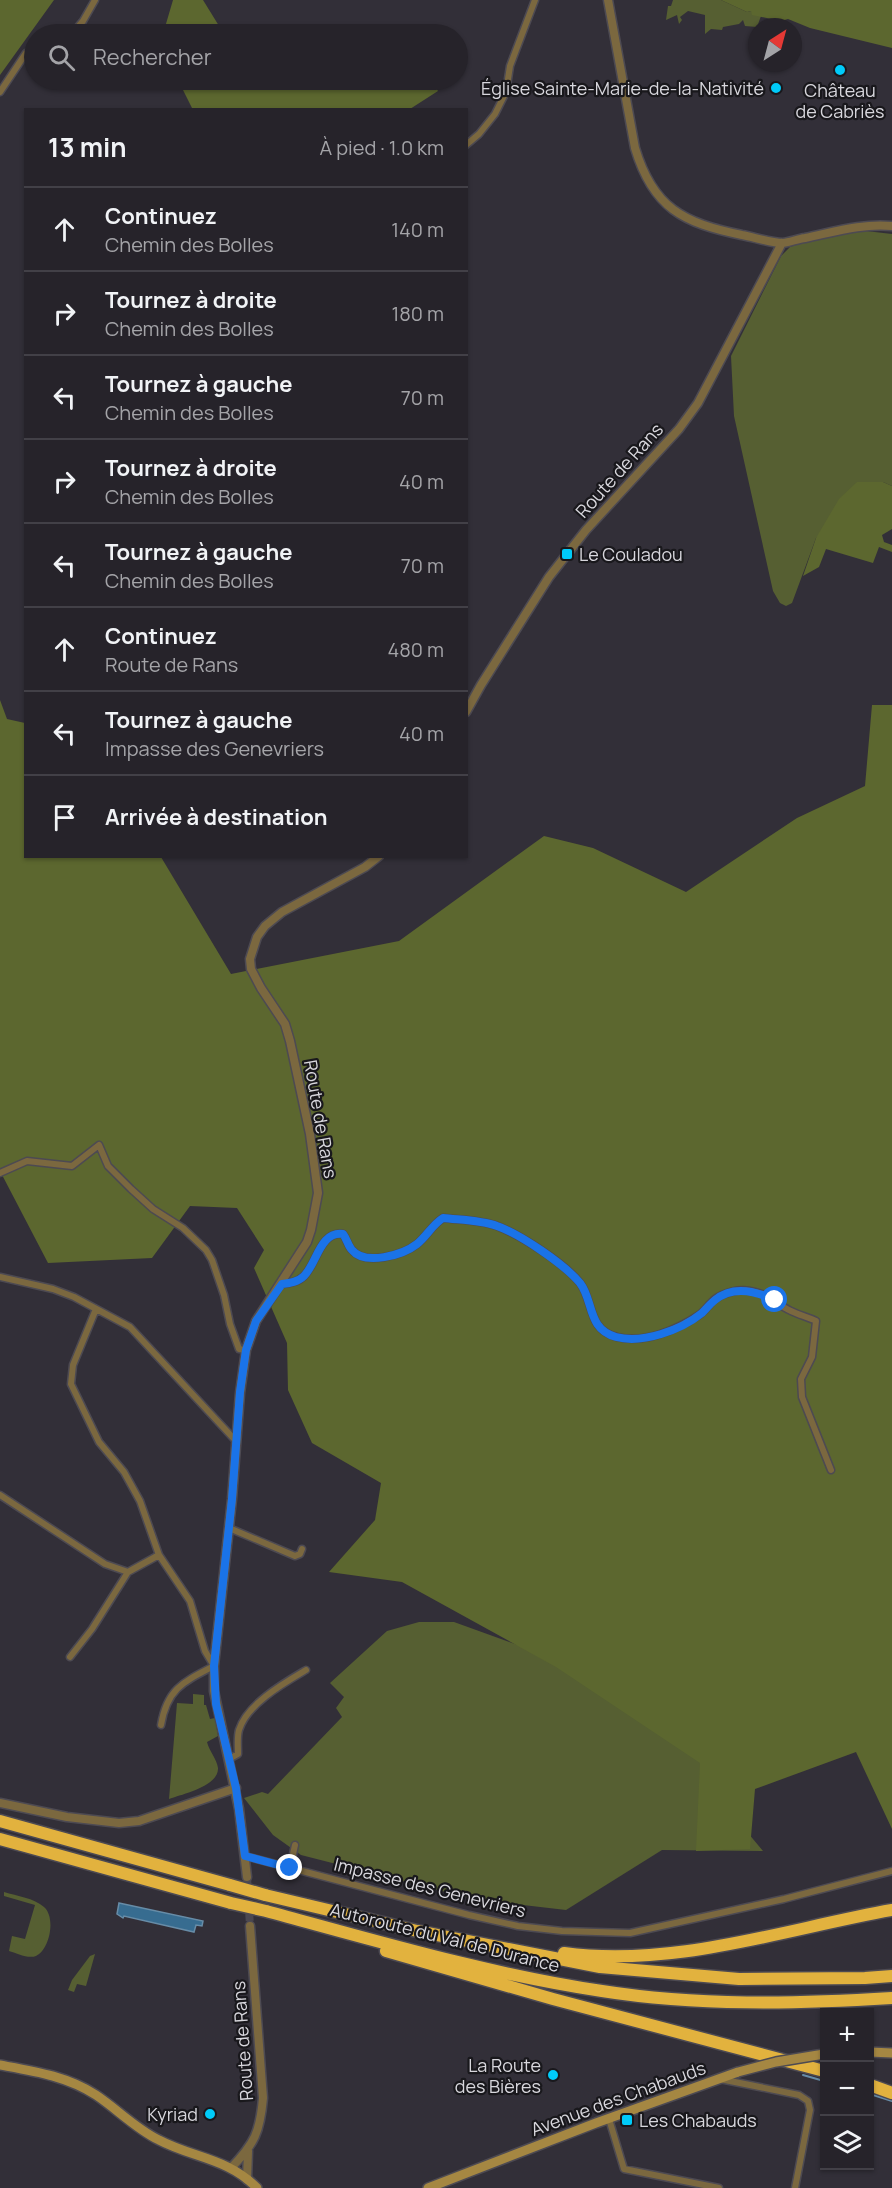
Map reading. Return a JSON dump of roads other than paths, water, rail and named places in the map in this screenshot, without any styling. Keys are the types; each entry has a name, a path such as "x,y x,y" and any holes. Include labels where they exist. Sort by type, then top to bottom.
{"highway":[{"name":"Autoroute du Val de Durance","path":"0,1821 230,1885 417,1931 600,1967 739,1979 892,1976"},
{"name":"Autoroute du Val de Durance","path":"0,1839 231,1903 471,1965 603,1991 664,1998 728,2001 825,2002 892,1998"},
{"path":"417,1931 570,1954 609,1956 710,1947 892,1910"},
{"path":"266,1911 426,1964 820,2069"},
{"path":"874,2081 892,2085"},
{"path":"874,2086 892,2092"}],"main road":[{"path":"874,2052 892,2053"},
{"name":"Avenue des Chabauds","path":"428,2188 738,2072 776,2062 820,2055"},
{"path":"0,2065 33,2071 79,2085 156,2139 215,2160 255,2185"}],"street":[{"path":"80,24 95,0"},
{"path":"468,143 495,114 506,92 510,66 535,0"},
{"path":"608,0 635,148 649,184 658,196 678,213 691,221 723,231 782,243 867,225 892,226"},
{"path":"0,92 24,56"},
{"name":"Route de Rans","path":"468,708 549,577 586,530 679,429 698,403 782,243"},
{"name":"Route de Rans","path":"247,1877 236,1788 216,1704 214,1666 229,1528 240,1392 246,1350 256,1321 282,1284 311,1230 318,1193 310,1134 290,1041 285,1024 251,969 250,959 258,937 266,926 282,912 365,867 376,858"},
{"path":"0,1173 27,1161 72,1166 99,1145 108,1166 131,1190 153,1209 183,1228 206,1250 218,1278 239,1349 246,1350"},
{"path":"282,1284 295,1282 304,1276 324,1243 337,1233 343,1234 355,1253 362,1258 374,1260 415,1246 434,1224 443,1218 497,1226 556,1260 579,1281 587,1293 589,1308 595,1322 615,1337 638,1338 677,1327 701,1314 716,1299 732,1292 748,1290 762,1294 790,1311 816,1321 812,1357 801,1379 802,1397 831,1470"},
{"path":"0,1277 53,1289 74,1297 130,1327 236,1441"},
{"path":"96,1309 73,1365 70,1384 99,1442 124,1472 140,1501 159,1556 190,1601 205,1651 214,1666 176,1690 166,1704 161,1725"},
{"path":"0,1504 2,1496 105,1564 128,1572"},
{"path":"229,1528 295,1556 300,1554 302,1549"},
{"path":"70,1657 92,1629 128,1572 159,1556"},
{"path":"229,1759 238,1754 239,1731 247,1713 283,1683 306,1670"},
{"path":"0,1803 67,1817 119,1823 139,1821 236,1788"},
{"path":"290,1868 295,1845"},
{"name":"Impasse des Genevriers","path":"245,1856 469,1916 518,1926 562,1931 630,1933 795,1897 892,1871"},
{"name":"Route de Rans","path":"231,2168 248,2151 261,2123 263,2098 250,1926"},
{"path":"719,2079 799,2095 808,2101 810,2110 795,2188"},
{"path":"609,2119 624,2169 719,2188"},
{"name":"Route de Rans","path":"248,2151 255,2185"}],"water":[{"path":"119,1903 203,1921 202,1926 196,1925 194,1932 124,1916 123,1918 117,1914"}],"waterway":[{"path":"803,2075 820,2080"},
{"path":"874,2095 892,2101"}],"tunnel":[{"path":"247,1877 250,1926"}],"place":[{"name":"Château de Cabriès","path":"840,70"},
{"name":"Église Sainte-Marie-de-la-Nativité","path":"776,88"},
{"name":"Le Couladou","path":"567,554"},
{"name":"La Route des Bières","path":"553,2075"},
{"name":"Kyriad","path":"210,2114"},
{"name":"Les Chabauds","path":"627,2120"}]}
